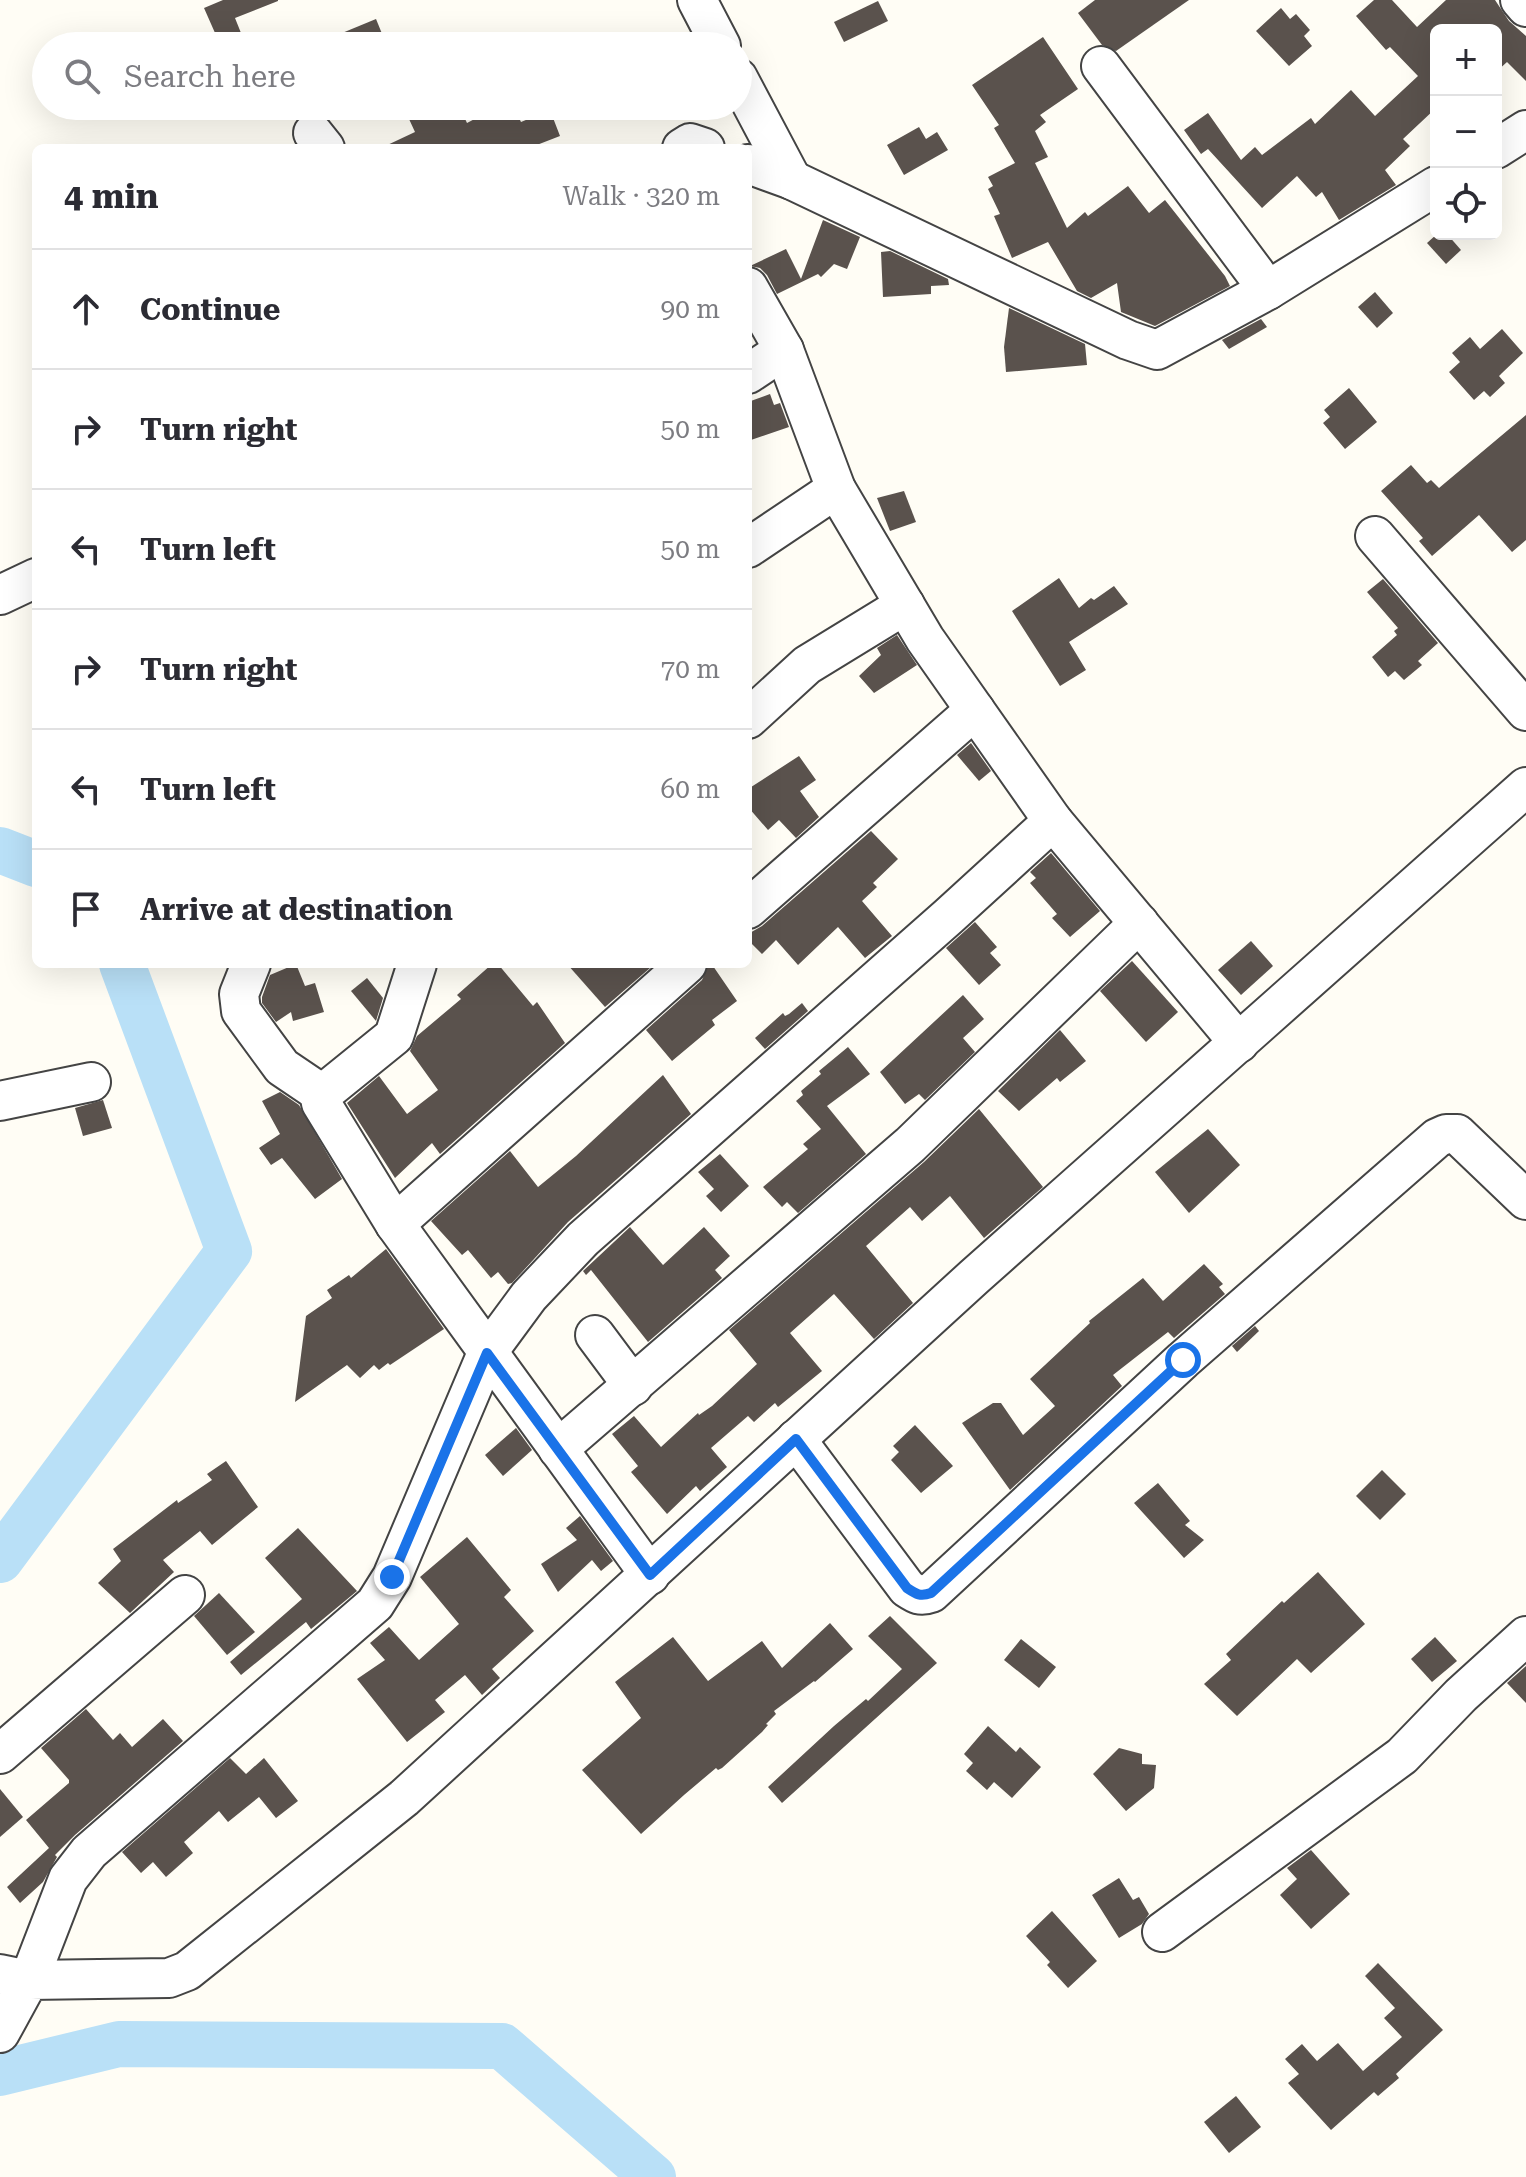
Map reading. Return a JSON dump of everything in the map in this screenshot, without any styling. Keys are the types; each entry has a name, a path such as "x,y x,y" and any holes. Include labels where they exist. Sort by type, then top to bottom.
{"street":[{"path":"697,0 714,32"},
{"path":"1520,0 1526,7"},
{"path":"1101,66 1268,290"},
{"path":"752,104 792,180"},
{"path":"1502,145 1526,130"},
{"path":"752,165 792,180 1142,347 1157,350 1268,290 1430,190"},
{"path":"752,294 784,350 836,489 905,605 1053,821 1239,1043"},
{"path":"752,371 784,350"},
{"path":"752,545 836,489"},
{"path":"1375,536 1526,711"},
{"path":"0,595 32,580"},
{"path":"752,715 807,665 905,605"},
{"path":"752,905 975,710"},
{"path":"15,1977 169,1978 187,1971 404,1798 974,1277 1526,787"},
{"path":"3,2027 15,1977 68,1879 89,1852 375,1604 392,1577 487,1353 529,1296 583,1239 1053,821"},
{"path":"558,1449 910,1145 1139,923"},
{"path":"249,968 239,994 241,1011 282,1067 319,1092 321,1103 395,1224 650,1575"},
{"path":"319,1092 331,1087 394,1036 416,968"},
{"path":"395,1224 683,968"},
{"path":"0,1101 91,1082"},
{"path":"796,1439 907,1588 916,1595 924,1596 931,1593 1183,1360 1437,1138 1457,1134 1526,1200"},
{"path":"595,1335 633,1386"},
{"path":"0,1754 185,1595"},
{"path":"1162,1932 1402,1756 1461,1695 1526,1636"}],"building":[{"path":"223,0 278,0 235,18 241,32 215,32 204,8"},
{"path":"1095,0 1189,0 1116,51 1102,45 1078,13"},
{"path":"1374,0 1392,0 1417,27 1446,0 1495,0 1509,21 1526,36 1526,81 1507,62 1502,67 1502,24 1430,24 1430,114 1403,139 1410,146 1385,170 1396,185 1339,220 1322,192 1316,197 1297,176 1262,208 1208,149 1201,154 1184,130 1208,113 1241,160 1255,147 1262,155 1311,118 1315,124 1351,90 1375,116 1418,76 1390,47 1386,50 1356,16"},
{"path":"878,1 888,21 844,42 834,22"},
{"path":"1281,8 1290,19 1296,14 1310,30 1304,36 1312,46 1289,66 1256,31"},
{"path":"376,19 381,32 344,32"},
{"path":"1043,37 1078,89 1040,115 1046,122 1035,131 1048,157 1035,163 1067,228 1085,212 1088,216 1128,186 1149,213 1165,200 1230,286 1155,326 1121,312 1117,283 1091,298 1077,291 1048,242 1012,258 994,216 1000,214 988,189 993,186 988,177 1015,163 994,128 999,125 972,85"},
{"path":"409,120 466,120 467,123 473,120 554,120 560,136 539,144 390,144 415,132"},
{"path":"919,127 926,139 937,132 948,150 904,175 887,145"},
{"path":"823,220 860,237 847,269 834,264 821,277 818,274 777,294 767,275 752,265 786,249 801,279"},
{"path":"1430,240 1452,240 1461,250 1446,264 1427,243"},
{"path":"890,251 948,279 949,285 931,286 931,294 883,297 881,252"},
{"path":"1375,292 1393,313 1377,328 1358,307"},
{"path":"1009,308 1085,344 1087,365 1006,372 1004,347"},
{"path":"1261,319 1267,327 1229,349 1222,340"},
{"path":"1502,329 1523,353 1499,376 1505,383 1490,397 1484,391 1474,400 1449,372 1460,362 1452,353 1470,337 1480,349"},
{"path":"1349,388 1377,422 1345,449 1323,423 1330,417 1324,410"},
{"path":"770,394 774,405 780,403 789,427 752,440 752,401"},
{"path":"1526,415 1526,540 1512,552 1479,515 1432,556 1419,541 1423,538 1381,491 1411,465 1427,483 1431,480 1439,488"},
{"path":"904,491 916,522 890,531 877,498"},
{"path":"1059,578 1079,608 1114,586 1128,604 1069,642 1086,670 1060,686 1012,611"},
{"path":"1383,579 1438,643 1418,661 1422,665 1404,680 1395,671 1388,677 1372,657 1397,635 1394,631 1398,628 1367,592"},
{"path":"897,635 917,665 874,693 859,676 881,655 877,648"},
{"path":"971,743 991,771 979,781 957,755"},
{"path":"799,756 816,780 800,791 819,817 796,838 779,820 768,830 752,812 752,786"},
{"path":"871,831 898,859 873,883 877,887 862,901 892,936 865,958 838,927 798,965 776,940 762,954 752,944 752,932"},
{"path":"1051,853 1100,911 1070,937 1052,918 1057,914 1030,883 1036,878 1030,872"},
{"path":"975,922 997,947 990,953 1001,965 979,985 946,948"},
{"path":"1251,941 1273,966 1241,995 1218,970"},
{"path":"1132,961 1178,1012 1146,1042 1100,991"},
{"path":"287,968 298,968 305,986 315,983 324,1012 293,1021 291,1012 276,1022 262,1003 270,975"},
{"path":"487,968 501,968 533,1006 537,1002 565,1043 440,1154 432,1143 395,1178 347,1103 379,1076 407,1114 438,1090 410,1051 417,1036 461,999 457,995"},
{"path":"571,968 650,968 605,1007"},
{"path":"707,968 714,968 737,1001 712,1020 715,1025 672,1061 646,1030 702,980"},
{"path":"367,978 383,998 376,1021 351,991"},
{"path":"963,995 984,1019 963,1038 975,1052 925,1100 919,1094 905,1104 880,1072"},
{"path":"802,1003 808,1011 765,1049 755,1038 783,1013 785,1016 789,1014"},
{"path":"1060,1030 1086,1061 1060,1082 1057,1078 1019,1111 998,1091"},
{"path":"848,1047 870,1074 827,1106 866,1154 798,1213 787,1202 782,1207 763,1187 808,1149 803,1144 821,1129 796,1101 803,1095 801,1091 821,1074 819,1071"},
{"path":"663,1075 691,1114 568,1222 512,1283 508,1284 498,1272 491,1278 468,1250 462,1255 431,1221 510,1151 538,1187"},
{"path":"280,1092 299,1105 342,1179 315,1199 282,1158 271,1165 259,1148 280,1134 262,1101"},
{"path":"103,1100 112,1128 83,1136 75,1108"},
{"path":"979,1109 1043,1187 984,1238 950,1196 922,1221 910,1207 866,1246 913,1303 874,1339 834,1294 790,1333 822,1371 778,1407 775,1403 754,1422 748,1416 711,1448 727,1467 700,1491 696,1486 667,1514 631,1472 638,1466 612,1434 634,1416 661,1447 698,1413 712,1406 757,1364 729,1330 924,1162"},
{"path":"1208,1129 1240,1165 1189,1213 1155,1172"},
{"path":"720,1154 749,1186 721,1212 706,1196 714,1189 698,1172"},
{"path":"630,1227 663,1265 704,1227 730,1256 715,1270 722,1278 648,1342 591,1270 586,1275 583,1271"},
{"path":"386,1249 444,1329 390,1365 388,1363 379,1370 374,1365 360,1378 347,1365 295,1402 306,1316 332,1298 327,1290 349,1275 351,1278"},
{"path":"1204,1264 1223,1284 1219,1287 1225,1294 1174,1338 1168,1332 1113,1375 1122,1386 1010,1490 962,1423 993,1403 1001,1403 1023,1435 1055,1406 1030,1379 1089,1321 1143,1278 1163,1301"},
{"path":"1255,1326 1259,1331 1237,1352 1232,1346"},
{"path":"915,1425 953,1466 921,1493 891,1460 899,1452 893,1446"},
{"path":"516,1428 532,1450 503,1476 485,1455"},
{"path":"226,1461 258,1507 212,1545 200,1531 163,1560 174,1572 130,1613 98,1583 121,1561 113,1549 177,1500 178,1503 212,1480 207,1474"},
{"path":"1382,1470 1406,1494 1380,1520 1356,1496"},
{"path":"1158,1483 1190,1521 1185,1525 1204,1540 1184,1558 1134,1503"},
{"path":"580,1516 613,1561 601,1571 592,1560 558,1592 541,1564 577,1540 566,1528"},
{"path":"298,1528 357,1591 311,1629 306,1622 241,1675 230,1662 302,1599 265,1558"},
{"path":"467,1537 511,1590 504,1597 534,1631 492,1669 500,1678 482,1695 465,1675 435,1700 445,1712 407,1742 357,1679 385,1660 370,1643 389,1627 419,1660 459,1624 420,1577"},
{"path":"1318,1572 1365,1624 1311,1673 1297,1659 1237,1716 1204,1684 1231,1660 1226,1654"},
{"path":"219,1593 255,1632 227,1655 194,1616"},
{"path":"890,1616 937,1663 782,1803 768,1787 902,1669 868,1636"},
{"path":"830,1623 853,1649 815,1682 774,1711 776,1714 762,1732 641,1834 582,1770 641,1718 615,1682 673,1637 708,1681 762,1641 782,1668"},
{"path":"1435,1637 1457,1661 1432,1682 1411,1659"},
{"path":"1021,1639 1056,1667 1039,1688 1004,1660"},
{"path":"1526,1666 1526,1703 1507,1683"},
{"path":"86,1709 113,1740 120,1733 132,1747 163,1719 183,1741 75,1835 55,1855 57,1857 43,1882 20,1903 7,1887 49,1848 26,1820 69,1783 41,1748"},
{"path":"988,1726 1016,1752 1020,1747 1041,1767 1012,1798 994,1782 987,1790 966,1771 973,1763 964,1754"},
{"path":"1119,1748 1142,1754 1142,1764 1156,1765 1154,1788 1126,1811 1093,1774"},
{"path":"230,1758 246,1774 264,1758 298,1801 276,1818 259,1797 228,1822 219,1811 184,1842 193,1853 166,1877 153,1862 141,1873 122,1852"},
{"path":"0,1789 23,1817 0,1837"},
{"path":"1311,1850 1350,1894 1311,1929 1280,1895 1297,1879 1287,1868"},
{"path":"1119,1878 1133,1900 1139,1897 1149,1914 1142,1924 1119,1938 1092,1895"},
{"path":"1052,1911 1097,1961 1068,1988 1026,1936"},
{"path":"1378,1963 1443,2030 1396,2074 1399,2078 1378,2096 1374,2092 1331,2130 1288,2083 1299,2074 1285,2059 1302,2044 1317,2061 1338,2043 1363,2071 1402,2037 1384,2018 1395,2008 1365,1976"},
{"path":"1236,2096 1261,2127 1229,2153 1204,2122"}],"waterway":[{"path":"0,850 32,862"},
{"path":"0,1560 229,1251 123,968"},
{"path":"0,2073 119,2044 502,2046 653,2177"}],"route":[{"path":"392,1577 487,1353 650,1575 796,1439 907,1588 916,1595 924,1596 931,1593 1183,1360"}]}
